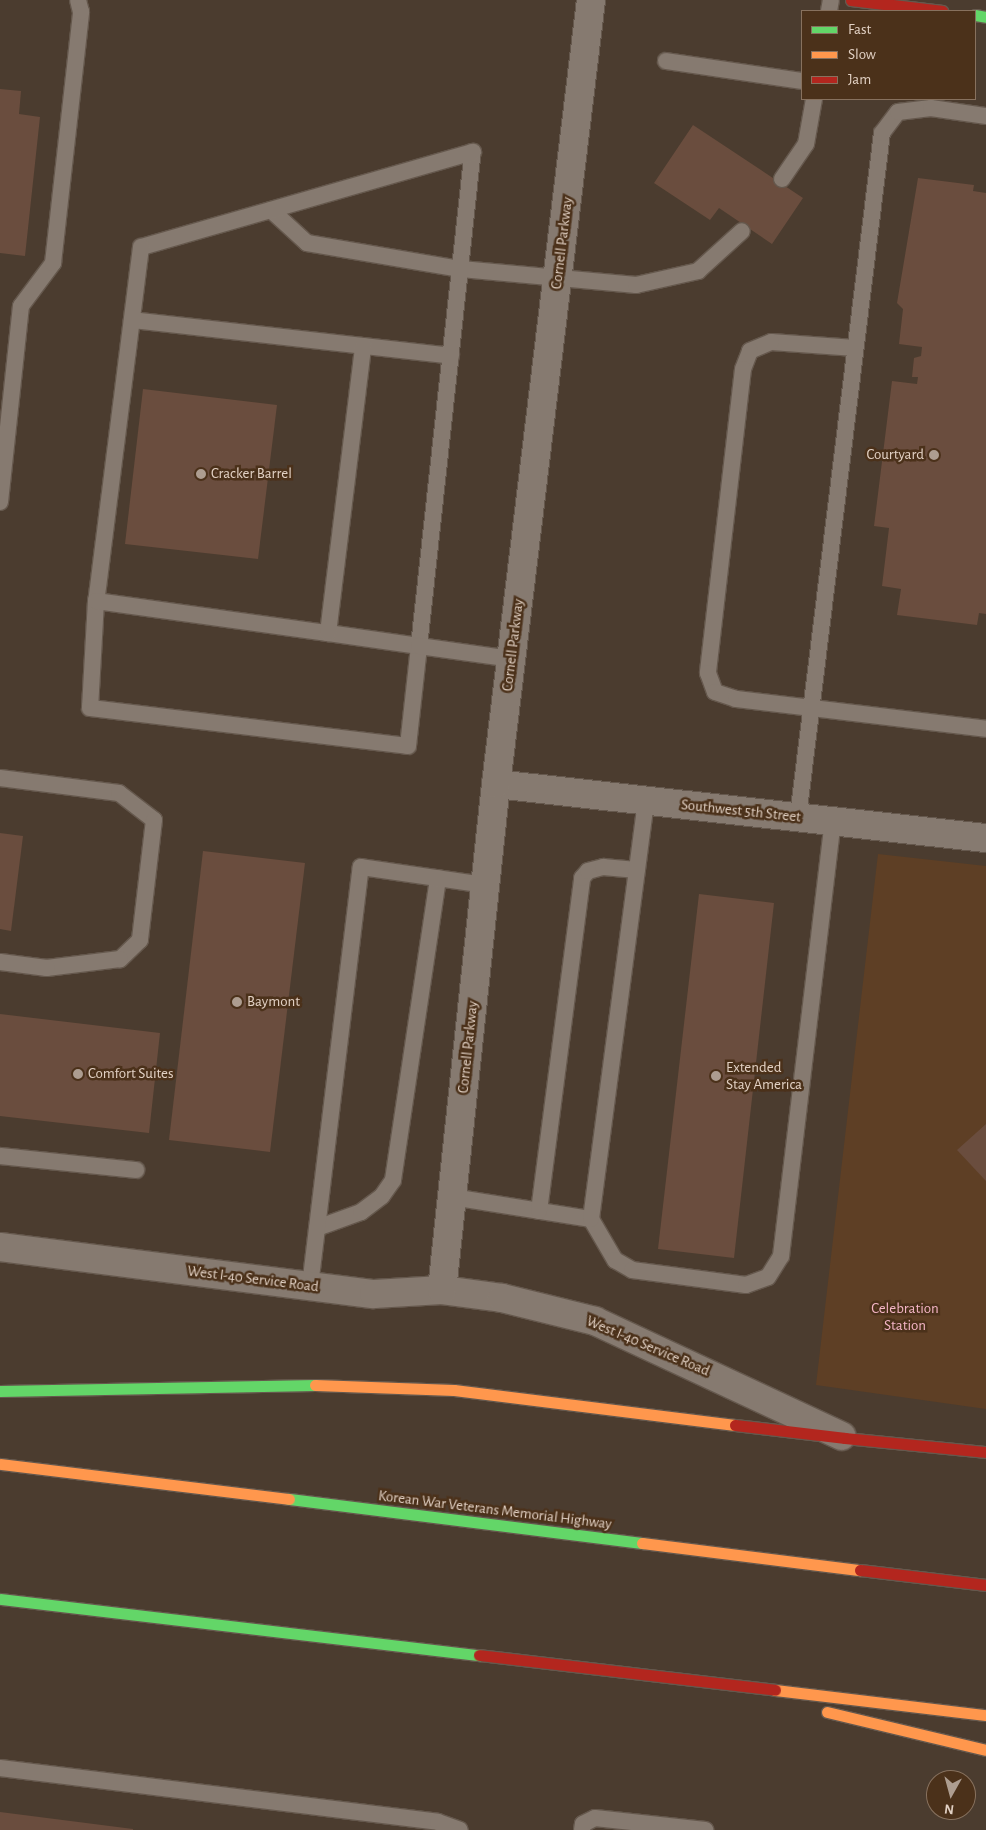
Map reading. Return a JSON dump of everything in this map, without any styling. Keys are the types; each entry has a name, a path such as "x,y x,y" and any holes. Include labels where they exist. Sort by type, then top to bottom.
{"main road":[{"path":"850,0 934,10"},
{"path":"0,1391 218,1384 380,1385 464,1391 845,1438"},
{"name":"West I-40 Service Road","path":"845,1438 986,1452"},
{"name":"Korean War Veterans Memorial Highway","path":"0,1464 986,1585"},
{"path":"0,1599 706,1684 986,1715"},
{"path":"706,1684 986,1750"}],"street":[{"name":"Cornell Parkway","path":"442,1290 496,784 591,0"},
{"name":"Southwest 5th Street","path":"496,784 986,838"},
{"name":"West I-40 Service Road","path":"0,1247 374,1294 442,1290 502,1298 594,1321 845,1438"}],"lane":[{"path":"0,502 22,306 53,264 81,12 78,0"},
{"path":"666,61 801,81"},
{"path":"782,179 806,144 814,100"},
{"path":"798,817 882,133 898,112 931,108 986,116"},
{"path":"473,152 408,746 90,708 96,601 141,247 271,210 473,152"},
{"path":"271,210 307,243 460,269 636,285 698,271 742,231"},
{"path":"132,320 451,356"},
{"path":"856,348 770,342 750,351 743,369 708,673 714,692 736,699 986,729"},
{"path":"328,633 363,346"},
{"path":"96,601 511,659"},
{"path":"0,778 119,794 154,820 140,940 120,959 47,968 0,962"},
{"path":"646,801 591,1219 615,1260 632,1270 746,1285 768,1277 777,1267 781,1256 833,822"},
{"path":"539,1211 582,878 588,871 603,866 637,870"},
{"path":"310,1286 361,867 485,885"},
{"path":"317,1228 361,1212 382,1196 393,1180 438,878"},
{"path":"0,1156 136,1170"},
{"path":"452,1197 591,1219"},
{"path":"0,1768 460,1830"},
{"path":"582,1830 583,1824 595,1818 705,1830"}],"shaded area":[{"name":"Celebration Station","path":"878,854 986,866 986,1409 816,1385"}],"building":[{"path":"0,89 21,91 19,114 40,117 25,256 0,253"},
{"path":"693,125 803,198 772,244 719,208 710,220 654,183"},
{"name":"Courtyard","path":"918,178 974,185 973,191 986,193 986,614 979,613 977,625 897,615 901,589 882,586 889,528 874,526 892,381 917,384 918,377 912,377 914,358 921,356 922,347 899,344 903,309 897,303"},
{"name":"Cracker Barrel","path":"143,389 277,405 258,559 125,544"},
{"path":"0,833 23,836 11,931 0,929"},
{"name":"Baymont","path":"203,851 305,863 270,1152 169,1140"},
{"name":"Extended Stay America","path":"699,894 774,903 734,1258 658,1249"},
{"name":"Comfort Suites","path":"0,1014 160,1033 149,1133 0,1116"},
{"path":"986,1124 986,1181 957,1150"},
{"path":"0,1812 133,1829 133,1830 0,1830"}],"traffic: fast":[{"path":"976,15 986,17"},
{"path":"0,1391 315,1385"},
{"path":"289,1499 642,1543"},
{"path":"0,1599 479,1655"}],"traffic: slow":[{"path":"315,1385 454,1390 735,1425"},
{"path":"0,1464 289,1499"},
{"path":"642,1543 860,1570"},
{"path":"775,1690 986,1715"},
{"path":"827,1712 986,1750"}],"traffic: jam":[{"path":"851,0 934,10"},
{"path":"735,1425 845,1438"},
{"path":"845,1438 986,1452"},
{"path":"860,1570 986,1585"},
{"path":"479,1655 775,1690"}],"place":[{"name":"Courtyard","path":"934,455"},
{"name":"Cracker Barrel","path":"201,474"},
{"name":"Baymont","path":"237,1002"},
{"name":"Comfort Suites","path":"78,1074"},
{"name":"Extended Stay America","path":"716,1076"}]}
